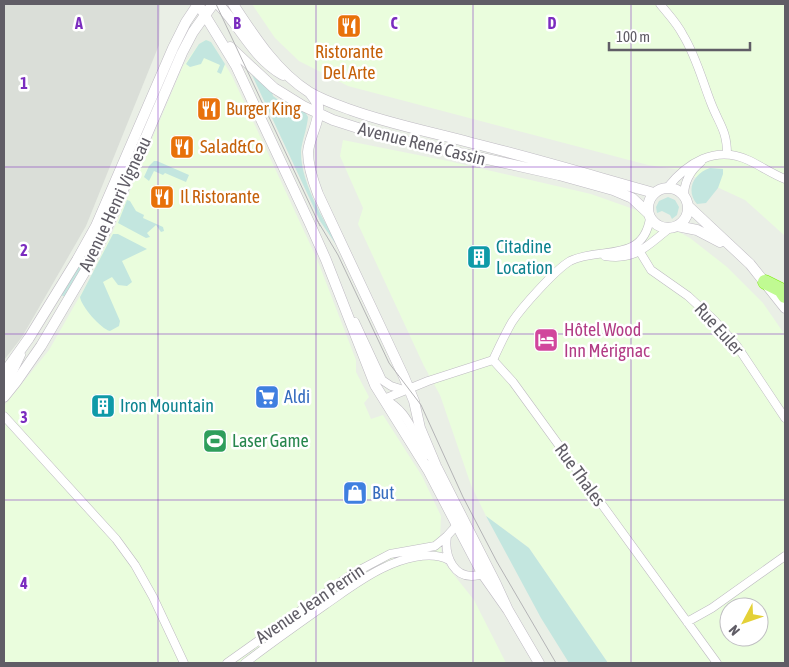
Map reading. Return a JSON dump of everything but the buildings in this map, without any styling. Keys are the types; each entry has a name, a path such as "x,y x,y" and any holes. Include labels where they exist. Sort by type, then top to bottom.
{"highway":[{"path":"765,282 780,290 785,296"}],"street":[{"path":"198,4 236,66 326,260 369,372 428,470 482,573 508,610"},
{"name":"Avenue Henri Vigneau","path":"4,372 29,338 96,226 173,48 186,22 198,4"},
{"name":"Avenue Henri Vigneau","path":"4,397 41,346 87,268 105,232 182,52 213,4"},
{"path":"218,4 264,63 295,82"},
{"name":"Avenue René Cassin","path":"233,4 263,48 295,82 310,93 343,107 404,126 522,155 654,193"},
{"path":"660,4 684,35 697,64 710,102 725,132 727,154"},
{"name":"Avenue René Cassin","path":"217,33 262,79 287,97 319,115 383,136 559,175 613,190 632,198 643,207 649,216"},
{"path":"310,93 318,105 319,115 310,138 309,168 327,216 354,267 406,389 436,466 508,610 539,663"},
{"path":"384,399 406,389 493,360 512,322 554,274 570,262 585,256 621,251 634,246 644,237 647,232 649,216 648,202 654,193 667,188 691,164 727,154 750,161 785,179"},
{"path":"709,158 699,163 688,177 684,188 684,196 688,206 742,256 785,308"},
{"path":"667,188 684,196"},
{"path":"596,254 622,257 640,252 685,218 688,206"},
{"path":"649,216 658,226 702,232 742,256"},
{"name":"Rue Euler","path":"640,252 651,270 688,296 714,320 737,346 785,418"},
{"path":"339,295 355,322 382,380 391,386 406,389"},
{"name":"Avenue Henri Vigneau","path":"4,385 11,376 29,338"},
{"name":"Rue Thales","path":"493,360 514,382 717,663"},
{"path":"384,399 393,403 401,410 436,466"},
{"path":"4,416 121,545 154,597 184,663"},
{"path":"456,526 465,529 470,534"},
{"name":"Avenue Jean Perrin","path":"227,663 352,574 373,562 408,550 435,546 456,526"},
{"path":"447,536 446,552 448,560 463,575 475,576 482,573 485,562"},
{"name":"Avenue Jean Perrin","path":"245,663 275,640 378,571 395,563 429,556 441,556 448,560"},
{"path":"687,622 712,608 785,556"},
{"name":"Avenue Jean Perrin","path":"373,562 378,571"}],"shaded area":[{"path":"4,4 160,4 159,45 86,226 22,337 4,360"},
{"path":"252,4 785,4 785,236 745,200 680,170 648,165 348,86 299,61 275,38"},
{"path":"189,24 191,26 95,244 65,297 61,295 81,262"},
{"path":"206,40 211,42 232,76 317,259 356,360 356,372 369,397 364,403 371,419 383,415 422,476 441,516 440,539 442,560 474,600 506,663 4,663 4,406 49,350 89,280 113,231 183,66 199,44"},
{"path":"206,40 211,42 225,64 221,74 217,72 220,65 204,58 201,64 190,67 186,64 199,44"},
{"path":"252,75 281,102 285,101 305,112 308,117 301,151 305,177 323,218 344,253 320,221"},
{"path":"343,140 448,161 591,194 642,212 690,238 727,267 763,303 785,335 785,663 608,663 529,548 486,516 471,485 440,395 424,366 358,224 363,208 340,156"},
{"path":"154,161 189,175 186,182 165,173 163,175 154,171 149,181 144,177 149,166"},
{"path":"710,168 723,169 718,188 706,203 697,204 693,199 693,183 704,170"},
{"path":"668,197 675,200 679,207 677,215 672,219 670,215 662,211 657,213 656,207 659,201"},
{"path":"127,200 130,201 136,211 144,215 143,218 163,227 164,231 161,232 156,225 147,233 150,237 146,238 118,223"},
{"path":"113,234 118,234 147,249 122,261 132,282 127,286 118,285 112,277 103,282 120,321 119,326 110,331 92,317 80,297"},
{"path":"486,516 529,548 608,663 569,663 541,618"}],"tram line":[{"path":"216,4 320,226"},
{"path":"317,220 338,255 389,363 421,405 463,497 497,562 556,663"}],"place":[{"name":"Ristorante Del Arte","path":"349,26"},
{"name":"Burger King","path":"209,109"},
{"name":"Salad&Co","path":"182,147"},
{"name":"Il Ristorante","path":"162,197"},
{"name":"Citadine Location","path":"479,257"},
{"name":"Hôtel Wood Inn Mérignac","path":"546,340"},
{"name":"Aldi","path":"267,397"},
{"name":"Iron Mountain","path":"103,406"},
{"name":"Laser Game","path":"215,441"},
{"name":"But","path":"355,493"}]}
